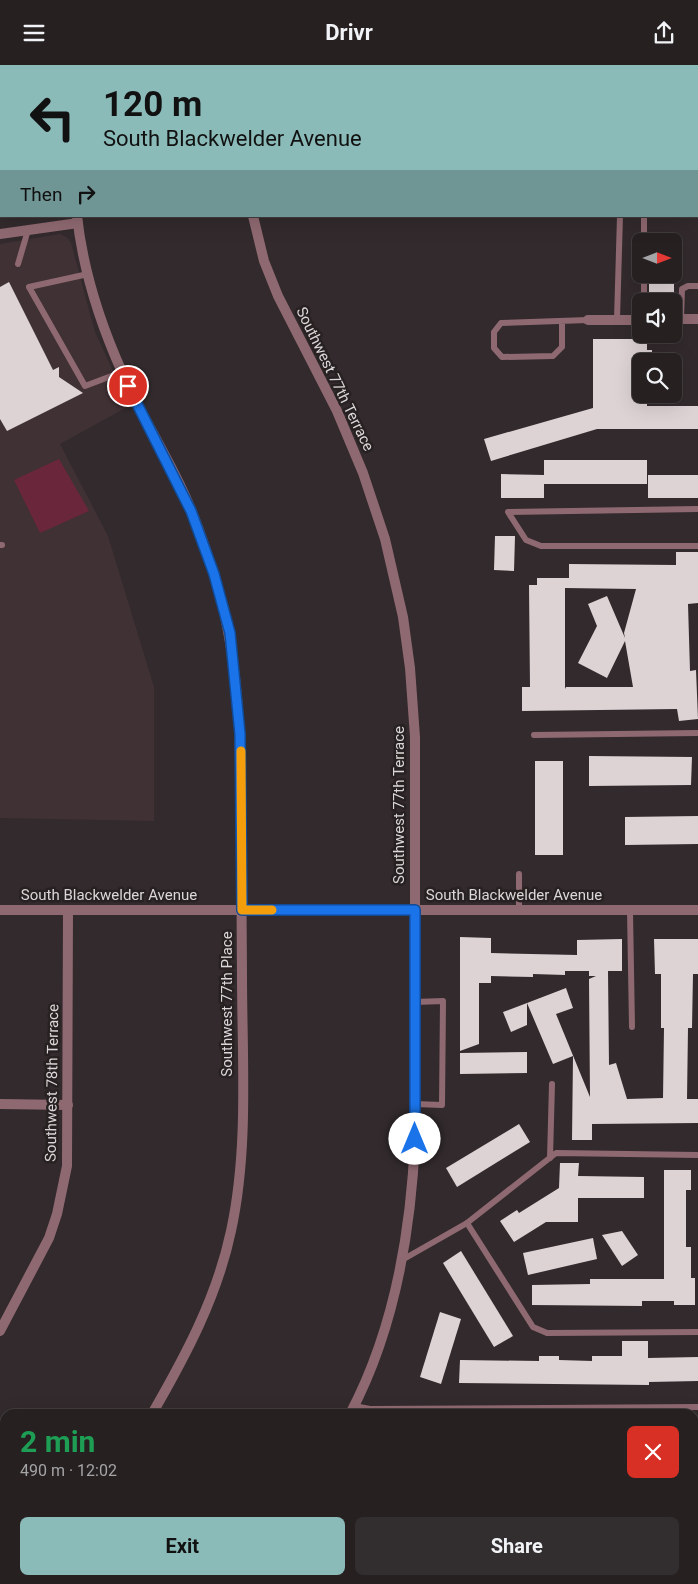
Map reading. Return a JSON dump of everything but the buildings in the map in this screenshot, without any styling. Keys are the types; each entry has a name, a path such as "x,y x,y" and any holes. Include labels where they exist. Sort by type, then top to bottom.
{"street":[{"name":"Southwest 77th Terrace","path":"253,217 264,261 278,296 350,439 376,508 392,566 407,645 414,706 415,1104 412,1191 402,1260 377,1350 352,1409"},
{"path":"0,234 78,219"},
{"name":"Southwest 77th Place","path":"78,219 88,275 108,339 122,372 191,511 214,574 230,633 240,734 242,910 241,1151 234,1216 216,1284 206,1311 191,1344 155,1409"},
{"path":"682,319 698,319"},
{"path":"588,320 632,320"},
{"name":"South Blackwelder Avenue","path":"0,910 698,911"},
{"name":"Southwest 78th Terrace","path":"0,1331 37,1264 57,1214 67,1166 68,911"},
{"path":"0,1105 68,1105"}],"lane":[{"path":"618,319 620,217"},
{"path":"644,217 644,233"},
{"path":"18,264 28,230"},
{"path":"88,275 28,287 84,386 122,372"},
{"path":"681,293 682,289 688,286 698,286"},
{"path":"562,321 562,347 553,356 502,357 494,348 494,332 500,323 588,320"},
{"path":"698,509 508,512 526,540 542,546 698,546"},
{"path":"534,735 698,733"},
{"path":"519,910 520,874"},
{"path":"630,911 632,1027"},
{"path":"415,1001 443,1001 442,1105 415,1104"},
{"path":"550,1158 552,1084"},
{"path":"402,1260 467,1223 556,1153 698,1155"},
{"path":"467,1223 533,1327 547,1333 698,1332"},
{"path":"370,1409 698,1407"}],"shaded area":[{"path":"60,234 68,238 71,243 95,332 129,406 60,444 108,536 154,687 154,821 0,818 0,244"},
{"path":"59,459 89,511 40,533 14,480"}],"slow traffic":[{"path":"241,751 242,910 272,910"}],"route":[{"path":"128,386 179,482 191,511 214,574 230,633 235,667 240,734 242,910 415,910 415,1139"}]}
